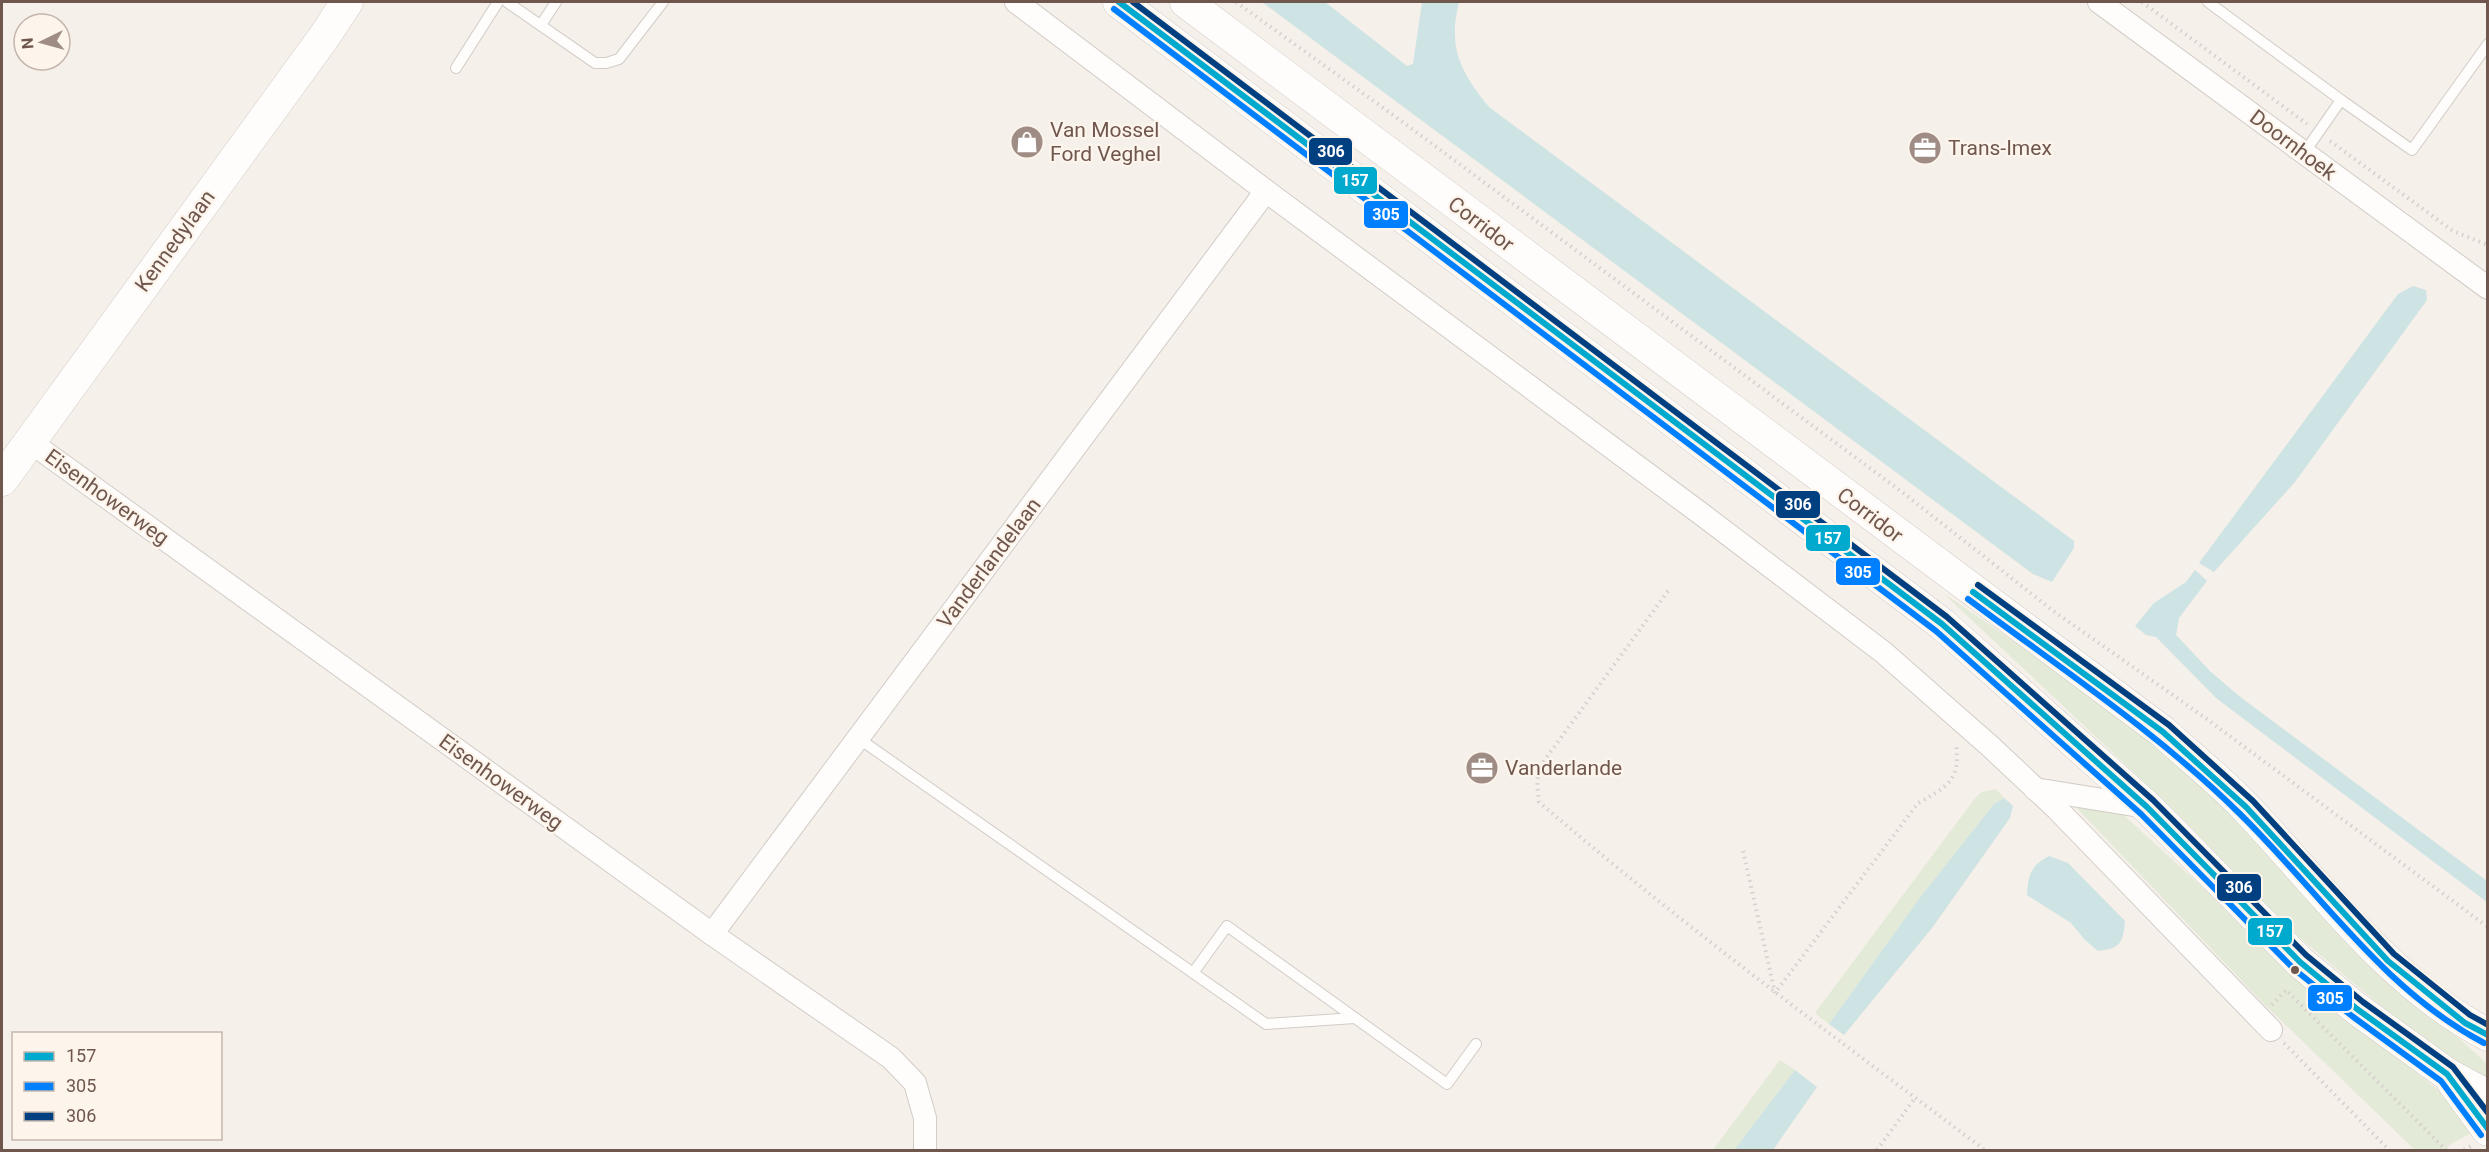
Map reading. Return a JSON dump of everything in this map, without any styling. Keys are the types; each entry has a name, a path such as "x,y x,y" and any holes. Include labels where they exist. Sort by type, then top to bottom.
{"main road":[{"name":"Kennedylaan","path":"2,480 324,37 347,2"},
{"name":"Corridor","path":"1119,2 1942,624 2146,807 2300,962 2357,1009 2447,1074 2487,1096"},
{"name":"Corridor","path":"1185,2 2163,732 2246,807 2388,961 2476,1029 2487,1052"},
{"path":"2447,1074 2487,1130"}],"street":[{"path":"1016,2 1883,652 2035,789 2178,931 2265,1024"},
{"name":"Doornhoek","path":"2099,2 2487,288"},
{"name":"Vanderlandelaan","path":"712,934 1266,191"},
{"name":"Eisenhowerweg","path":"29,441 712,934 891,1058 915,1083 925,1118 925,1150"},
{"path":"2035,789 2146,807"}],"lane":[{"path":"456,68 498,2"},
{"path":"507,2 595,63 606,63 619,59 663,2"},
{"path":"540,25 556,2"},
{"path":"2208,2 2412,150 2487,44"},
{"path":"2304,153 2341,100"},
{"path":"858,738 1266,1024 1355,1018"},
{"path":"1193,973 1227,926 1447,1084 1476,1044"}],"path":[{"name":"Corridor","path":"1236,2 1410,127 1902,492 2052,610 2204,717 2487,927"},
{"path":"1668,591 1541,765 1537,782 1539,802 1774,993 1985,1150"},
{"path":"1774,993 1918,803 1943,789 1954,776 1958,765 1956,745 1952,736"},
{"path":"1743,851 1774,993"},
{"path":"2389,1150 2265,1024 2286,990 2446,1150"},
{"path":"1877,1150 1916,1098"}],"green space":[{"path":"1943,593 2094,696 2157,744 2216,798 2316,907 2487,1064 2487,1082 2419,1038 2287,927 2179,815"},
{"path":"1996,789 2004,798 1994,804 1922,895 1829,1024 1815,1013 1976,797 1982,792"},
{"path":"2072,803 2119,811 2338,1011 2470,1115 2479,1129 2451,1144 2445,1150 2415,1150 2264,1004"},
{"path":"1780,1060 1795,1070 1734,1150 1713,1150"}],"shaded area":[{"path":"1262,2 1325,2 1407,66 1413,64 1422,2 1459,2 1455,31 1458,55 1471,82 1489,107 2074,541 2074,548 2052,582 2033,574"},
{"path":"2413,286 2426,290 2427,300 2295,482 2214,572 2199,563 2398,294"},
{"path":"2195,570 2207,581 2179,618 2176,635 2210,671 2239,696 2487,881 2487,902 2216,698 2156,637 2146,635 2135,626 2154,603 2186,582"},
{"path":"2004,798 2013,806 2010,818 1932,928 1844,1035 1829,1024 1922,895 1994,804"},
{"path":"2049,856 2068,863 2125,921 2122,939 2116,946 2098,951 2071,923 2027,895 2028,881 2034,867"},
{"path":"1795,1070 1817,1087 1773,1150 1734,1150"}],"transit line":[{"name":"157","path":"1119,2 1942,624 2147,807 2300,962 2357,1009 2447,1074 2488,1129"},
{"name":"306","path":"1133,2 1947,617 2153,800 2306,955 2363,1002 2453,1067 2488,1113"},
{"name":"305","path":"1114,9 1936,631 2141,814 2294,969 2352,1016 2441,1081 2481,1135"},
{"name":"306","path":"1978,585 2169,725 2253,801 2394,954 2470,1015 2488,1025"},
{"name":"157","path":"1973,592 2163,732 2246,807 2388,961 2465,1023 2488,1035"},
{"name":"305","path":"1968,599 2141,728 2208,783 2268,843 2383,968 2414,996 2448,1021 2484,1043"}],"place":[{"name":"Van Mossel Ford Veghel","path":"1027,142"},
{"name":"Trans-Imex","path":"1925,148"},
{"name":"Vanderlande","path":"1482,768"}]}
